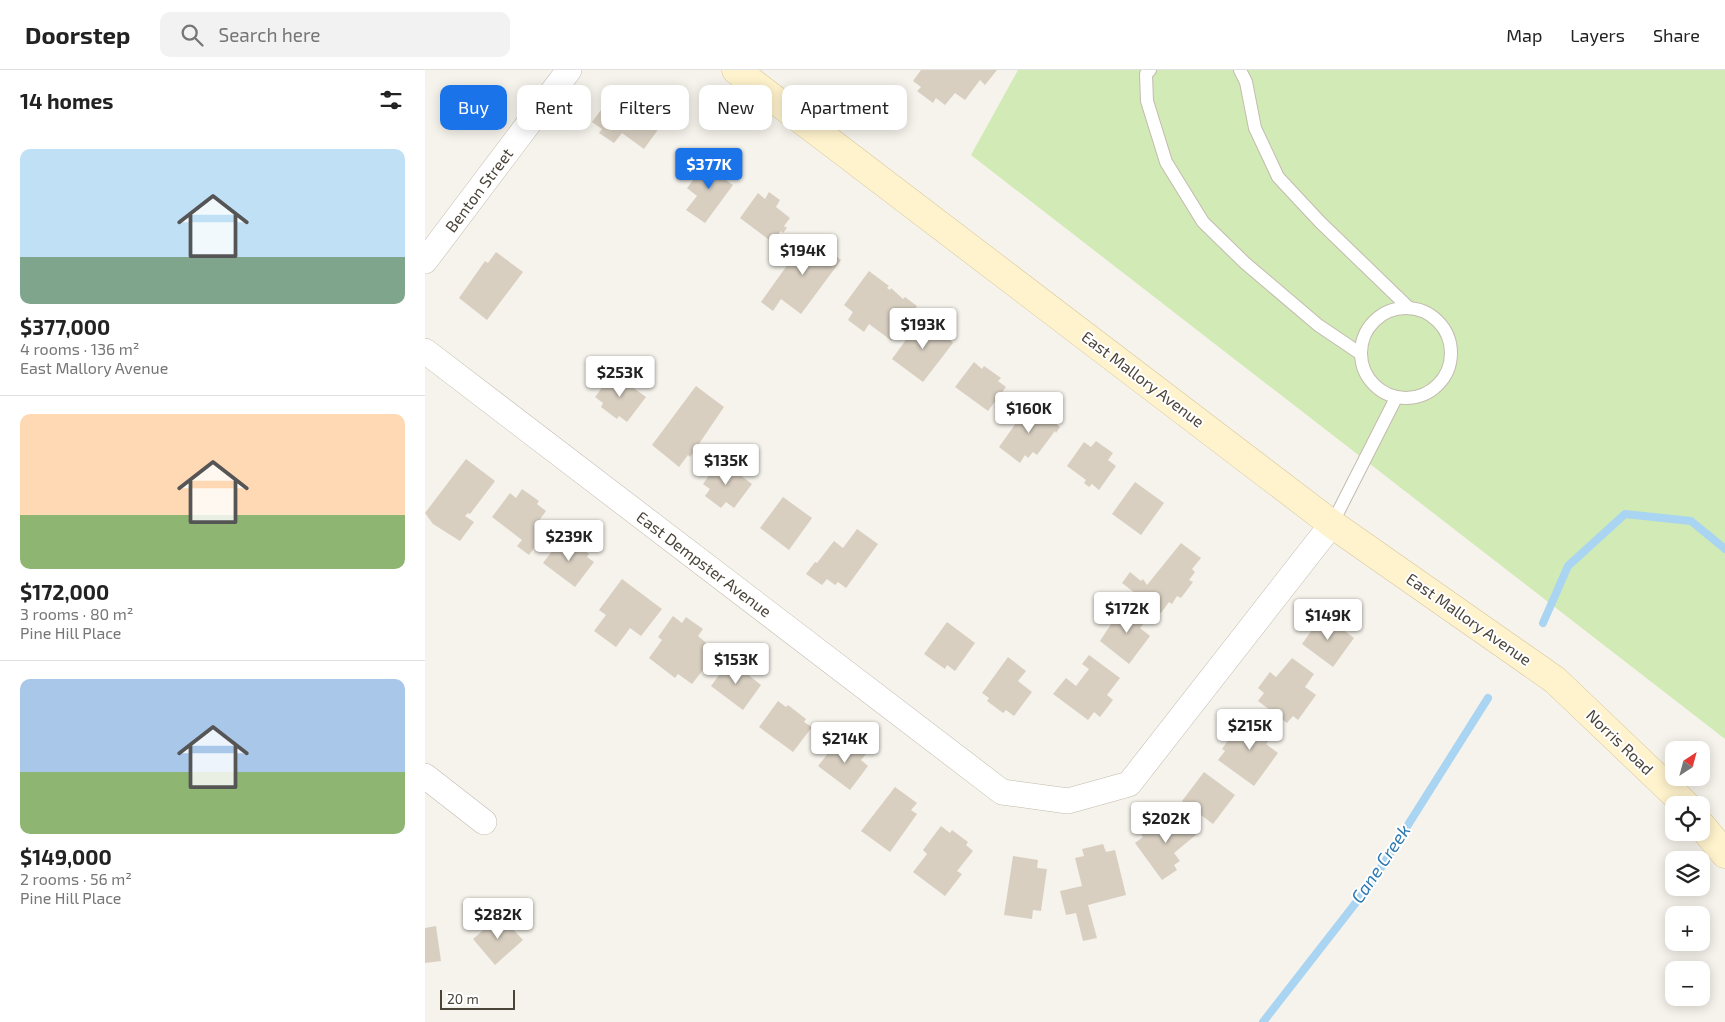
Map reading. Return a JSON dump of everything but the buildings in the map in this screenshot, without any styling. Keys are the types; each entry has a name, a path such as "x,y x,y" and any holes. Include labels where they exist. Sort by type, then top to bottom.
{"main road":[{"name":"East Mallory Avenue","path":"741,72 1332,524 1555,680"},
{"name":"Norris Road","path":"1555,680 1676,796"},
{"path":"1710,835 1725,854"}],"street":[{"name":"Benton Street","path":"425,261 569,70"},
{"name":"East Dempster Avenue","path":"425,352 1002,792 1068,801 1129,784 1332,524"},
{"path":"425,776 483,822"}],"lane":[{"path":"1149,70 1146,74 1147,101 1166,162 1203,222 1245,263 1318,325 1361,354"},
{"path":"1240,70 1246,82 1255,128 1278,177 1320,222 1409,308"},
{"path":"1409,308 1423,311 1436,319 1445,330 1451,344 1451,359 1447,373 1432,389 1412,398 1396,398 1372,382 1364,369 1361,354 1363,339 1370,326 1381,316 1394,309 1409,308"},
{"path":"1332,524 1396,398"}],"green space":[{"path":"1018,70 1725,70 1725,739 971,155"}],"waterway":[{"name":"Cane Creek","path":"1543,623 1568,566 1625,514 1691,521 1725,549"},
{"name":"Cane Creek","path":"1263,1022 1372,882 1488,698"}]}
